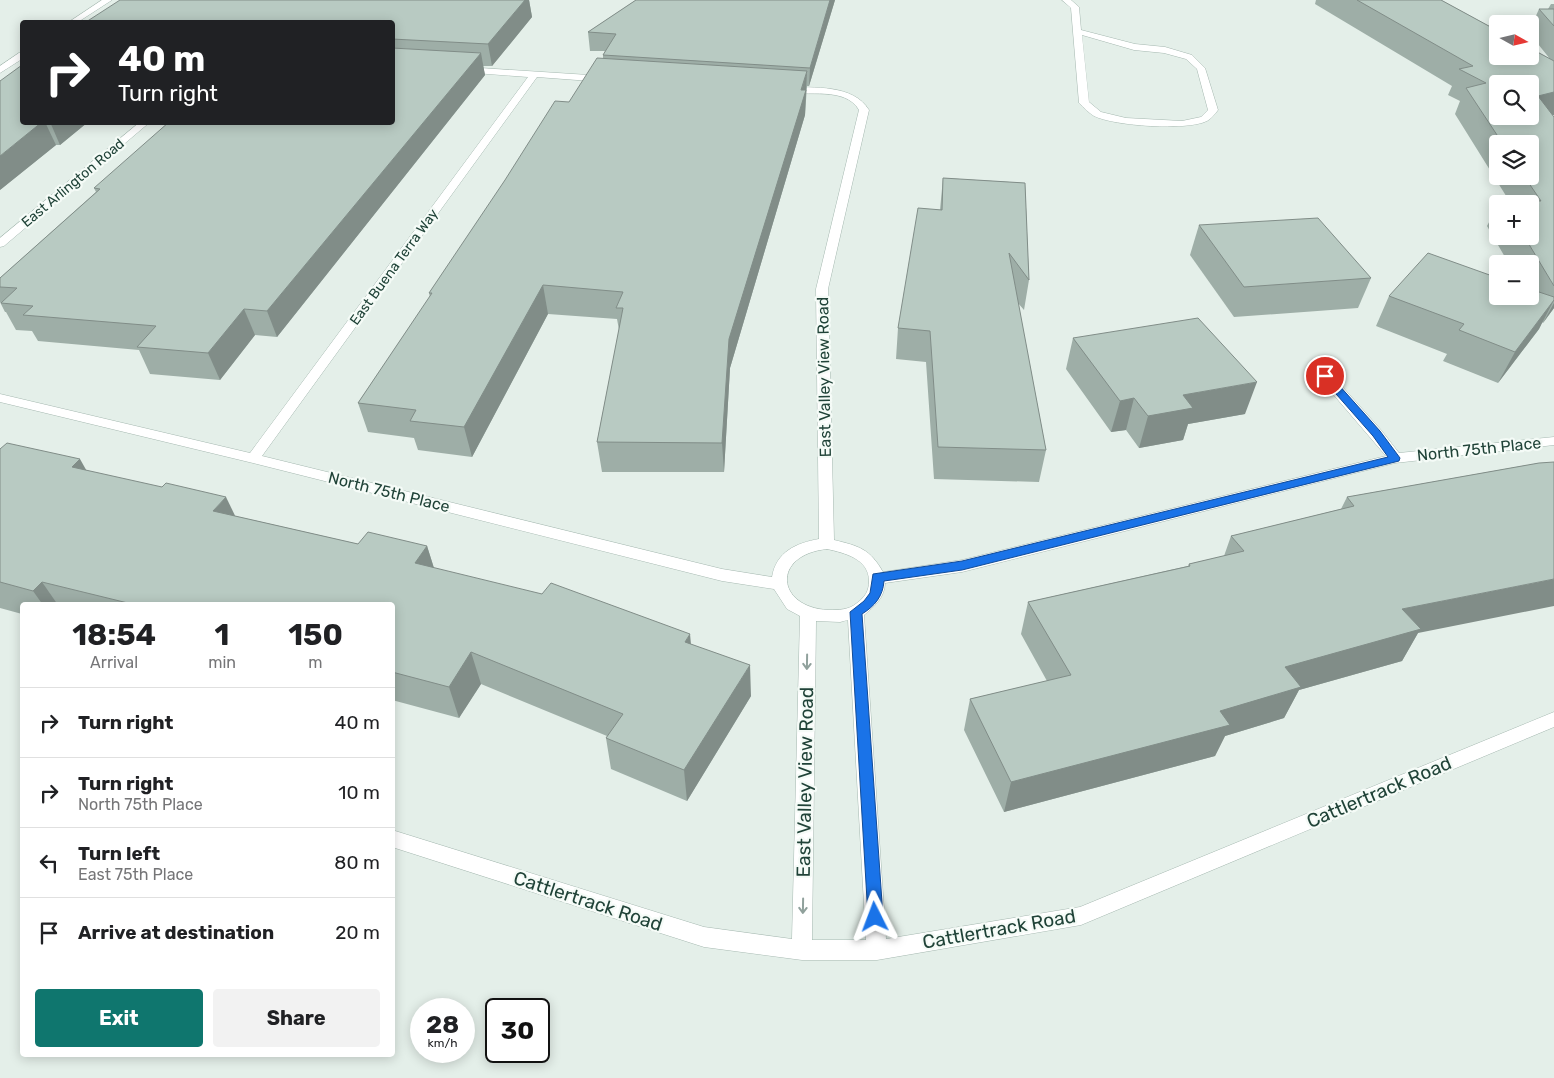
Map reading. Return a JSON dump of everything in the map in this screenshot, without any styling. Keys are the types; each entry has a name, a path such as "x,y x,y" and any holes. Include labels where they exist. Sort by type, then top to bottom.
{"street":[{"path":"76,20 108,0"},
{"path":"1066,0 1075,6 1077,31 1084,103 1098,114 1126,121 1182,124 1204,119 1214,110 1201,68 1189,57 1165,50 1134,47 1077,31"},
{"path":"0,70 20,56"},
{"path":"458,69 612,79"},
{"name":"East Buena Terra Way","path":"253,458 534,75"},
{"name":"East Valley View Road","path":"776,89 835,93 855,98 863,104 864,110 822,289 827,544"},
{"name":"East Arlington Road","path":"0,244 142,125"},
{"path":"1325,376 1376,433 1395,458"},
{"name":"North 75th Place","path":"0,398 253,458 722,575 779,584"},
{"name":"North 75th Place","path":"878,578 962,566 1395,458 1554,441"},
{"path":"827,544 843,545 858,551 870,560 877,570 878,578 876,594 868,604 856,612 824,617 795,607 785,596 779,584 780,572 786,561 797,552 811,546 827,544"},
{"path":"856,612 877,950"},
{"name":"East Valley View Road","path":"802,950 808,613"},
{"name":"Cattlertrack Road","path":"395,839 704,937 802,950 877,950 1081,916 1554,719"}],"building":[{"path":"120,0 525,0 488,44 395,39 395,20 89,20"},
{"path":"636,0 830,0 810,68 603,55 616,34 588,32"},
{"path":"1357,0 1441,0 1489,26 1489,65 1539,65 1539,53 1554,61 1554,92 1539,96 1539,75 1489,75 1489,123 1466,88 1486,83 1459,69 1473,66"},
{"path":"1539,9 1554,9 1554,26"},
{"path":"395,48 481,53 267,311 244,309 208,353 137,347 156,326 23,315 33,306 1,303 17,288 0,287 0,278 100,189 94,188 166,125 395,125"},
{"path":"597,58 807,71 801,90 806,90 729,339 722,443 597,442 623,308 616,308 623,292 543,285 464,427 410,421 416,410 358,403 432,293 429,293 505,180 555,101 569,102"},
{"path":"20,66 20,125 38,125 0,156 0,81"},
{"path":"1539,97 1554,117 1554,286 1539,261 1539,255 1535,255 1529,245 1539,245 1539,201 1541,201 1539,195 1537,195 1530,185 1539,185 1539,135 1497,135 1490,125 1539,125"},
{"path":"943,178 1025,183 1029,280 1009,253 1046,450 938,447 930,331 898,328 918,208 942,210"},
{"path":"1318,218 1371,278 1244,287 1199,225"},
{"path":"1428,253 1489,275 1489,305 1539,305 1539,292 1554,297 1554,300 1515,352 1459,330 1464,324 1389,296"},
{"path":"1198,318 1257,382 1183,395 1193,408 1148,416 1134,398 1120,401 1073,338"},
{"path":"7,443 80,459 72,467 162,487 166,483 226,497 213,511 358,544 368,532 427,546 415,563 542,594 551,583 690,634 685,642 750,665 684,770 606,738 623,714 471,652 449,687 395,673 395,602 124,602 42,582 33,591 0,582 0,449"},
{"path":"1554,462 1554,579 1402,609 1421,629 1285,667 1301,687 1220,711 1230,725 1011,782 970,699 1071,675 1028,602 1190,566 1189,564 1244,551 1231,536 1354,506 1347,497 1539,463"}],"route":[{"path":"875,917 856,612 868,604 876,594 878,578 962,566 1395,458 1376,433 1325,376"}]}
